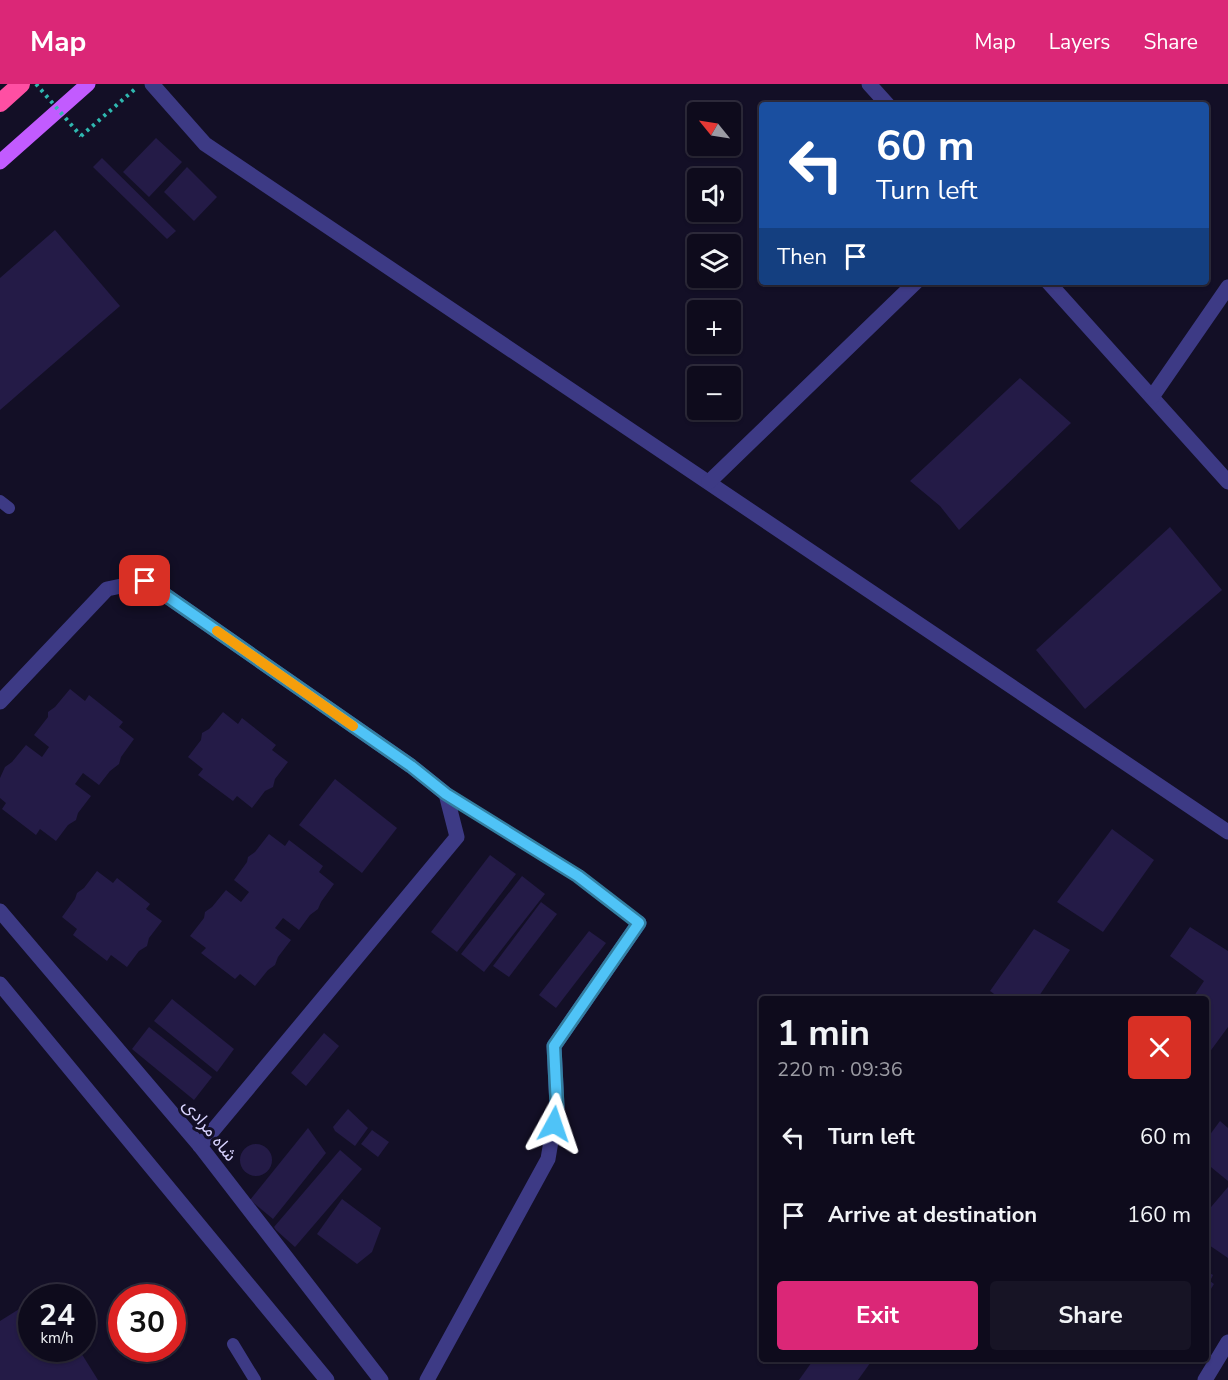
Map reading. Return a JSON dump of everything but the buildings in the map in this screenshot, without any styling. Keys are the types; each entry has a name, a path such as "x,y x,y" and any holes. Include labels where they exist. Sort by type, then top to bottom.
{"highway":[{"path":"0,103 21,84"}],"main road":[{"path":"0,162 88,84"}],"street":[{"path":"152,84 205,144 1228,831"},
{"path":"869,84 885,102"},
{"path":"709,482 913,285"},
{"path":"1051,285 1228,482"},
{"path":"1152,397 1228,287"},
{"path":"0,702 107,590 145,581 411,766 446,794 457,837 200,1146"},
{"name":"شاه مرادی","path":"0,911 200,1146 381,1380"},
{"path":"427,1380 548,1159 557,1106 554,1046 639,923"},
{"path":"0,984 327,1380"},
{"path":"1205,1380 1228,1342"}],"lane":[{"path":"446,794 578,876 639,923"},
{"path":"233,1344 255,1380"}],"path":[{"path":"36,84 81,136 141,84"}],"slow traffic":[{"path":"217,631 353,726"}],"route":[{"path":"145,581 411,766 446,794 578,876 639,923 554,1046 557,1106 554,1124"}]}
